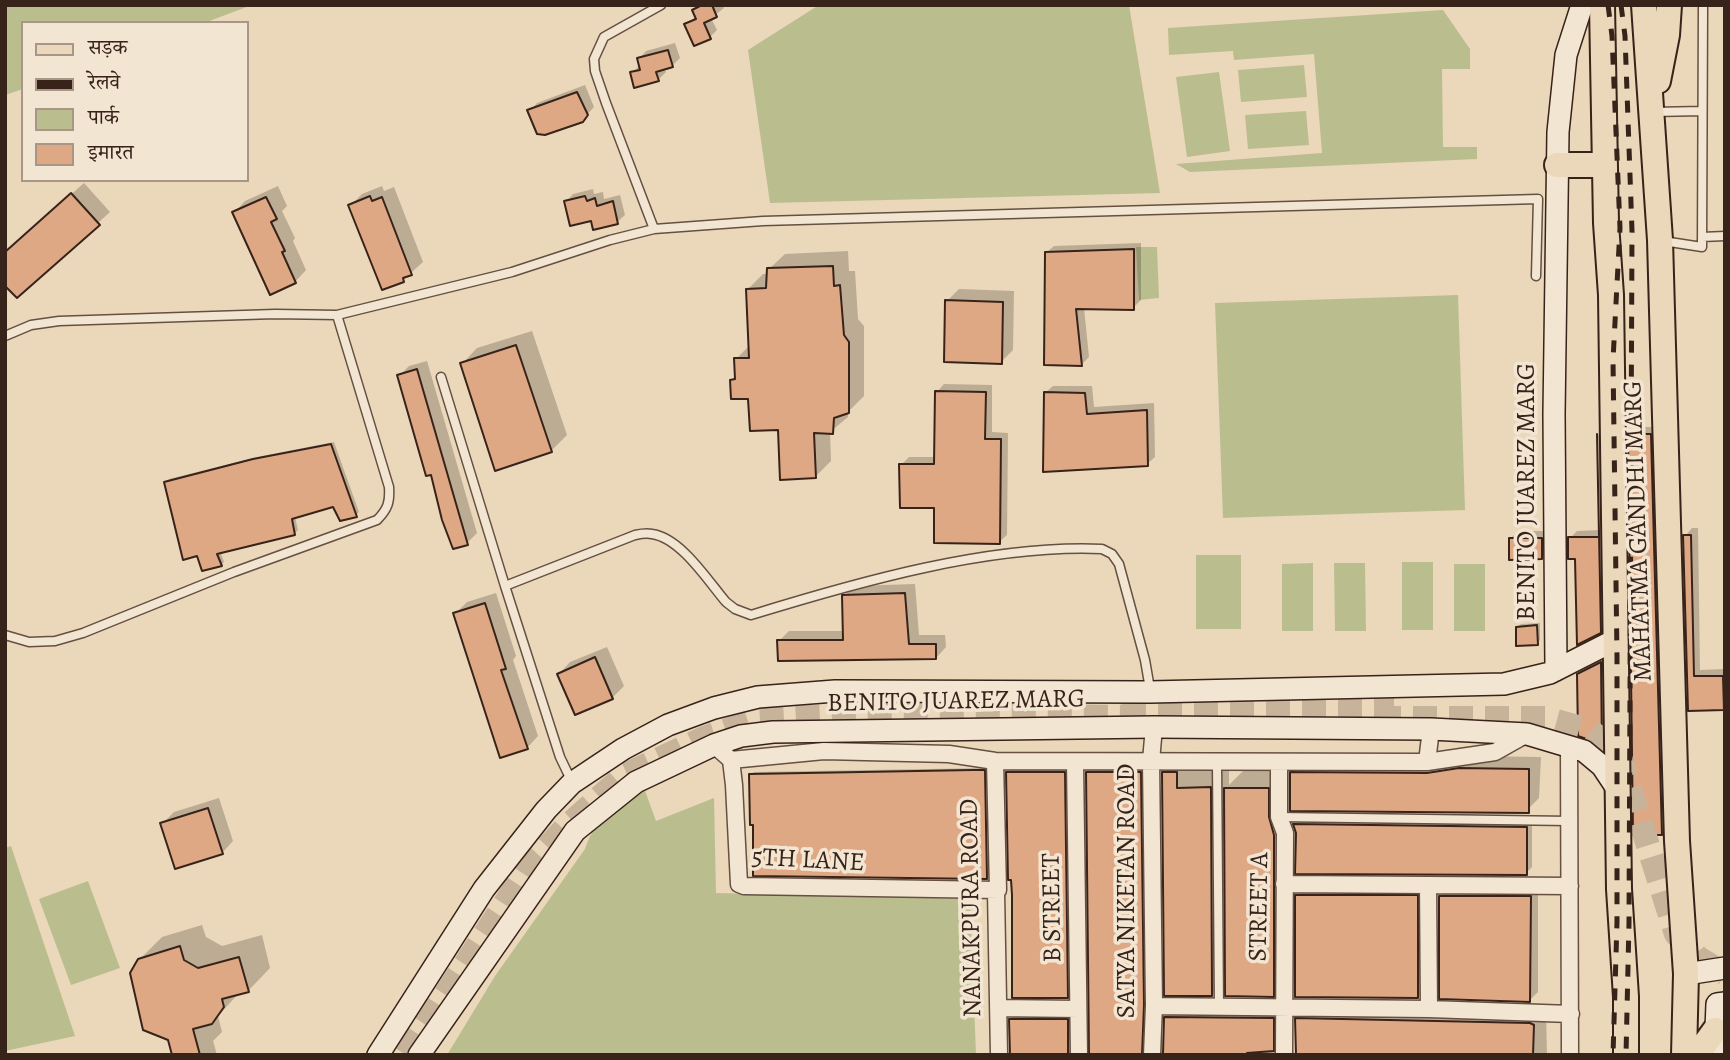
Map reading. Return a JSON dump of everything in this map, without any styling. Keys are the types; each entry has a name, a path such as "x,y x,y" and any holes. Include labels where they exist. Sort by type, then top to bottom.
{"main road":[{"name":"MAHATMA GANDHI MARG","path":"1602,5 1611,295 1619,889 1626,997 1626,1055"},
{"name":"MAHATMA GANDHI MARG","path":"1644,5 1660,240 1677,841 1686,974 1684,1055"},
{"path":"1651,112 1667,35 1669,5"},
{"path":"1557,165 1605,165"},
{"path":"1697,1055 1715,1043"}],"street":[{"name":"BENITO JUAREZ MARG","path":"1556,670 1554,414 1557,165 1566,55 1582,5"},
{"name":"BENITO JUAREZ MARG","path":"378,1055 484,889 546,810 572,783 623,749 668,725 714,708 758,697 835,691 1150,692 1504,684 1556,670 1617,639"},
{"name":"BENITO JUAREZ MARG","path":"419,1055 575,831 636,782 714,745 741,736 774,732 1154,727 1431,729 1527,734 1584,751 1602,766 1618,790"},
{"name":"SATYA NIKETAN ROAD","path":"1153,1055 1151,761 1154,727"},
{"path":"1427,762 1431,729"},
{"path":"714,745 731,760 824,751 949,754 995,761 1427,762 1494,752 1527,734"},
{"path":"1569,746 1570,1055"},
{"name":"5TH LANE","path":"731,760 739,884 998,890"},
{"name":"NANAKPURA ROAD","path":"995,761 999,1055"},
{"name":"B STREET","path":"1075,762 1079,1055"},
{"name":"STREET A","path":"1279,762 1279,817 1285,833 1284,1055"},
{"path":"1284,884 1570,886"},
{"path":"1429,885 1429,1009"},
{"path":"1686,974 1725,968"},
{"path":"1715,1043 1721,1003"},
{"path":"1154,1006 1429,1009 1571,1014"},
{"path":"998,1008 1078,1009"}],"lane":[{"path":"654,229 606,103 595,71 594,59 604,37 661,5"},
{"path":"1660,240 1702,247 1703,5"},
{"path":"1651,112 1702,111"},
{"path":"5,337 30,325 59,321 275,314 337,315 512,272 610,240 654,229 763,221 1538,199 1536,276"},
{"path":"1702,237 1725,236"},
{"path":"5,635 29,642 55,641 83,634 234,572 377,520 387,510 390,499 388,487 337,315"},
{"path":"441,377 560,757 572,783"},
{"path":"505,586 635,534 652,534 668,539 681,549 726,602 751,615 953,562 1003,554 1102,548 1112,554 1119,564 1145,660 1150,692"},
{"path":"1217,763 1219,1007"},
{"path":"1279,817 1570,821"}],"green space":[{"path":"5,5 252,5 209,21 21,21 21,90 5,95"},
{"path":"819,5 1129,5 1160,193 770,203 748,50"},
{"path":"1443,10 1470,49 1470,69 1442,69 1443,147 1477,147 1477,159 1190,172 1176,164 1322,153 1314,54 1234,60 1233,51 1169,55 1168,28"},
{"path":"1304,65 1307,97 1241,102 1238,70"},
{"path":"1219,72 1230,151 1187,157 1176,77"},
{"path":"1306,111 1309,145 1248,149 1245,115"},
{"path":"1136,247 1157,247 1159,298 1139,300"},
{"path":"1458,295 1465,510 1223,518 1215,303"},
{"path":"1196,555 1241,555 1241,629 1196,629"},
{"path":"1402,562 1433,562 1433,630 1402,630"},
{"path":"1313,563 1313,631 1282,631 1282,564"},
{"path":"1334,563 1365,563 1366,631 1335,631"},
{"path":"1454,564 1485,564 1485,631 1454,631"},
{"path":"644,788 656,821 714,798 716,893 970,899 976,1055 447,1055 495,976 585,849 595,827 608,812"},
{"path":"11,846 75,1036 5,1051 5,848"},
{"path":"88,881 120,968 71,985 39,899"}],"building":[{"path":"702,5 712,5 717,17 704,23 711,39 694,46 684,24 696,19 692,10"},
{"path":"668,50 673,67 656,72 659,81 634,88 630,72 640,70 637,58"},
{"path":"577,92 588,115 583,122 545,135 537,134 527,110"},
{"path":"71,193 100,225 17,298 5,286 5,252"},
{"path":"370,196 372,201 382,197 412,275 403,278 404,282 382,290 348,205"},
{"path":"585,196 587,201 595,198 597,206 613,201 618,224 593,230 591,221 570,226 564,201"},
{"path":"266,197 277,219 271,222 296,283 270,295 232,212"},
{"path":"1134,249 1134,310 1076,309 1082,366 1044,365 1045,252"},
{"path":"833,266 834,286 840,285 844,335 849,342 849,413 834,418 833,434 814,433 816,478 780,480 778,430 750,431 748,399 731,399 730,380 735,379 734,358 749,358 746,289 766,288 767,268"},
{"path":"945,300 1003,302 1002,364 944,362"},
{"path":"516,345 552,452 495,471 460,363"},
{"path":"417,369 468,545 453,549 442,520 431,475 426,476 397,375"},
{"path":"935,391 986,392 985,439 1001,439 1000,544 934,543 934,508 900,508 899,464 934,464"},
{"path":"1044,392 1085,393 1087,414 1147,410 1148,466 1043,472"},
{"path":"1597,434 1601,633 1577,645 1575,559 1568,559 1568,537 1599,537"},
{"path":"1628,434 1651,434 1662,835 1633,835"},
{"path":"331,444 357,517 340,521 333,507 292,519 295,535 217,554 222,566 202,571 197,556 183,560 164,482 253,459"},
{"path":"1683,535 1691,535 1694,676 1723,676 1724,710 1688,711"},
{"path":"1509,538 1542,538 1542,559 1509,560"},
{"path":"905,593 909,644 936,644 936,659 778,661 777,640 843,640 842,595"},
{"path":"485,603 506,669 501,670 528,749 500,758 453,613"},
{"path":"1537,625 1538,645 1516,646 1516,627"},
{"path":"595,657 613,699 575,715 557,674"},
{"path":"1601,662 1602,749 1592,741 1578,736 1577,674"},
{"path":"1459,768 1529,769 1529,813 1290,811 1290,772 1427,773"},
{"path":"985,770 987,879 753,876 749,774"},
{"path":"1006,772 1065,772 1068,998 1012,998 1012,895 1011,880 1008,880"},
{"path":"1086,772 1141,772 1144,1005 1142,1055 1089,1055"},
{"path":"1162,772 1177,772 1177,788 1211,787 1212,996 1164,996"},
{"path":"1224,788 1269,788 1269,817 1274,835 1274,997 1225,996"},
{"path":"208,808 223,854 175,869 160,823"},
{"path":"1293,824 1527,827 1527,875 1295,874 1296,833"},
{"path":"1295,895 1418,895 1418,998 1295,997"},
{"path":"1439,896 1531,896 1530,1002 1439,999"},
{"path":"180,946 184,960 198,968 239,957 249,992 222,999 224,1007 212,1024 193,1029 200,1055 172,1055 168,1040 143,1030 130,973 138,959"},
{"path":"1164,1017 1274,1018 1274,1051 1247,1055 1163,1054"},
{"path":"1295,1018 1530,1023 1534,1025 1533,1055 1296,1055"},
{"path":"1009,1019 1068,1019 1068,1055 1010,1055"}],"tunnel":[{"path":"1122,710 1394,710"},
{"path":"406,1055 528,868 566,827 625,775 704,738 757,720 862,714 1141,717"},
{"path":"1377,718 1545,718 1589,730 1619,754 1676,934 1688,944 1697,957 1725,974"}],"railway":[{"path":"1608,5 1612,36 1620,228 1613,360 1617,657 1617,922 1613,1055"},
{"path":"1621,5 1625,36 1632,231 1626,1055"}]}
